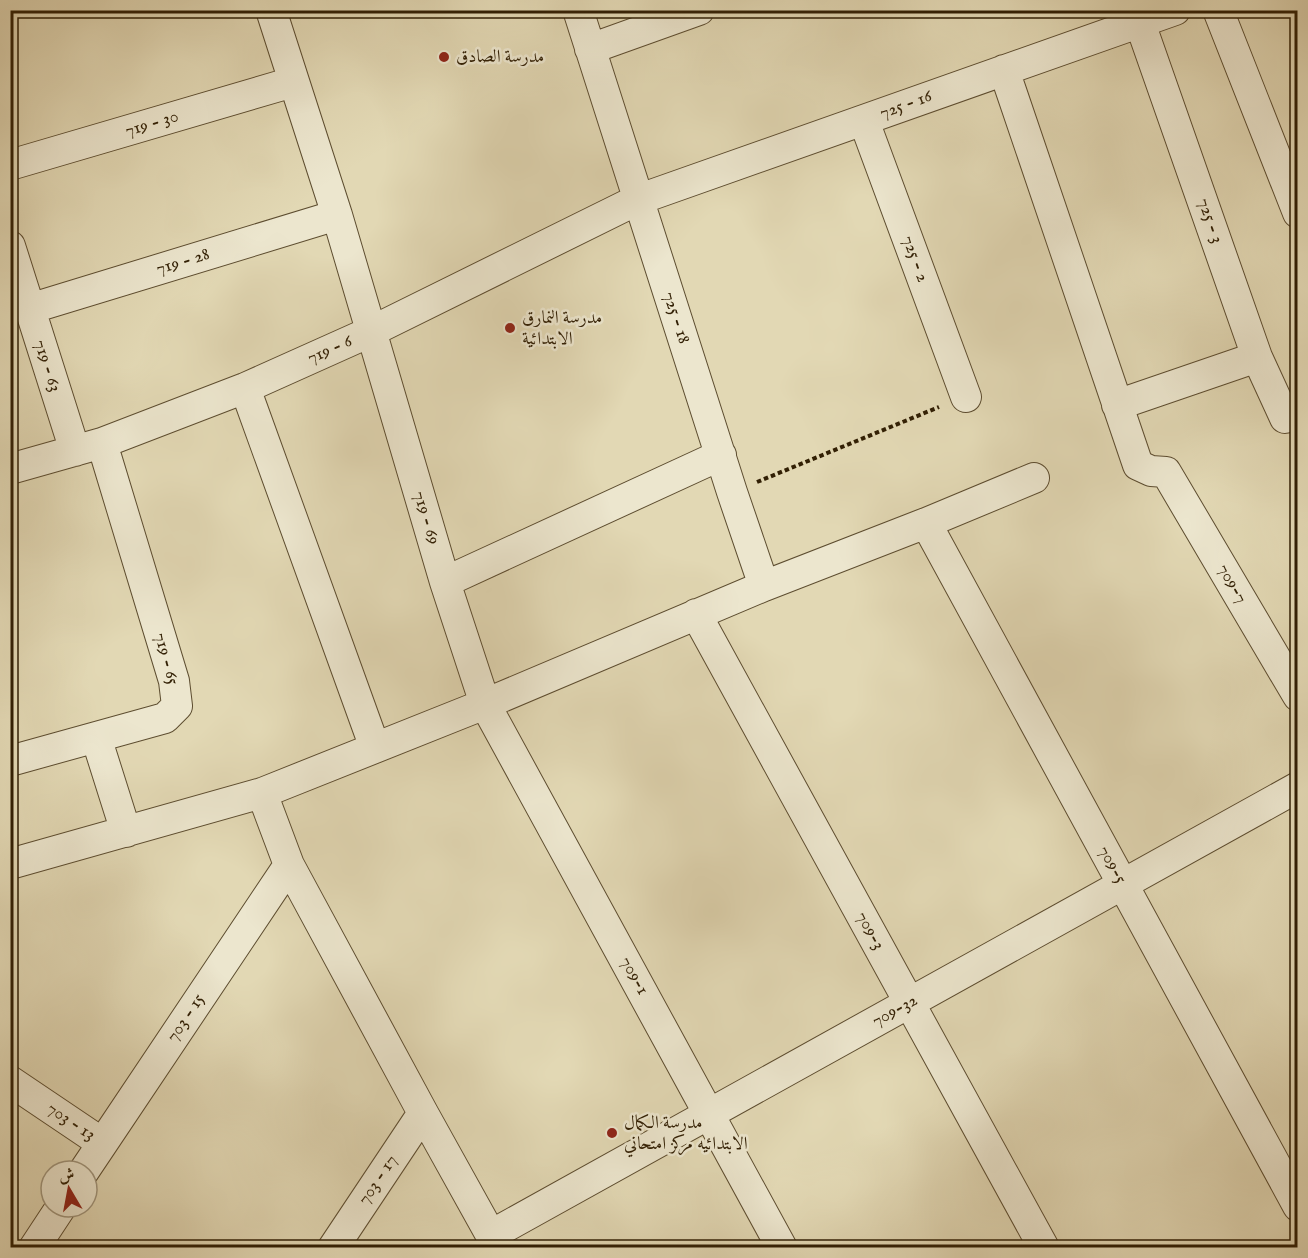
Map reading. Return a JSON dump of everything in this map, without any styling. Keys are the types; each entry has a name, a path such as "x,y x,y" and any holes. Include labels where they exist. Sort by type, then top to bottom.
{"street":[{"name":"719 - 69","path":"271,10 337,215 445,582 485,704"},
{"name":"725 - 18","path":"578,10 637,200 764,586"},
{"path":"590,49 699,10"},
{"name":"725 - 16","path":"637,200 1174,10"},
{"path":"1218,10 1288,164 1298,213"},
{"name":"725 - 3","path":"1140,23 1257,357 1291,416"},
{"path":"1004,70 1117,405 1257,357"},
{"name":"719 - 30","path":"10,165 293,82"},
{"name":"725 - 2","path":"864,121 966,397"},
{"name":"719 - 6","path":"10,469 88,447 245,388 370,332 637,200"},
{"name":"719 - 28","path":"29,309 337,215"},
{"name":"719 - 63","path":"10,246 29,309 88,447"},
{"path":"245,388 375,748"},
{"name":"709-7","path":"1117,405 1138,465 1151,471 1166,472 1298,696"},
{"name":"719 - 65","path":"10,761 165,718 177,706 174,681 88,447"},
{"path":"445,582 721,455"},
{"path":"10,864 262,793 485,704 764,586 1034,478"},
{"name":"709-5","path":"926,523 1298,1206"},
{"name":"709-3","path":"696,614 1044,1248"},
{"name":"709-1","path":"485,704 782,1248"},
{"path":"96,736 126,832"},
{"name":"709-32","path":"495,1241 709,1114 1298,787"},
{"path":"262,793 289,865 495,1241"},
{"name":"703 - 15","path":"92,1159 289,865"},
{"name":"703 - 13","path":"10,1081 102,1143"},
{"name":"703 - 17","path":"333,1248 423,1113"},
{"path":"34,1248 53,1219"}],"path":[{"path":"732,492 966,397"}],"place":[{"name":"مدرسة الصادق","path":"444,57"},
{"name":"مدرسة النمارق الابتدائية","path":"510,328"},
{"name":"مدرسة الكمال الابتدائيه مركز امتحاني","path":"612,1133"}]}
